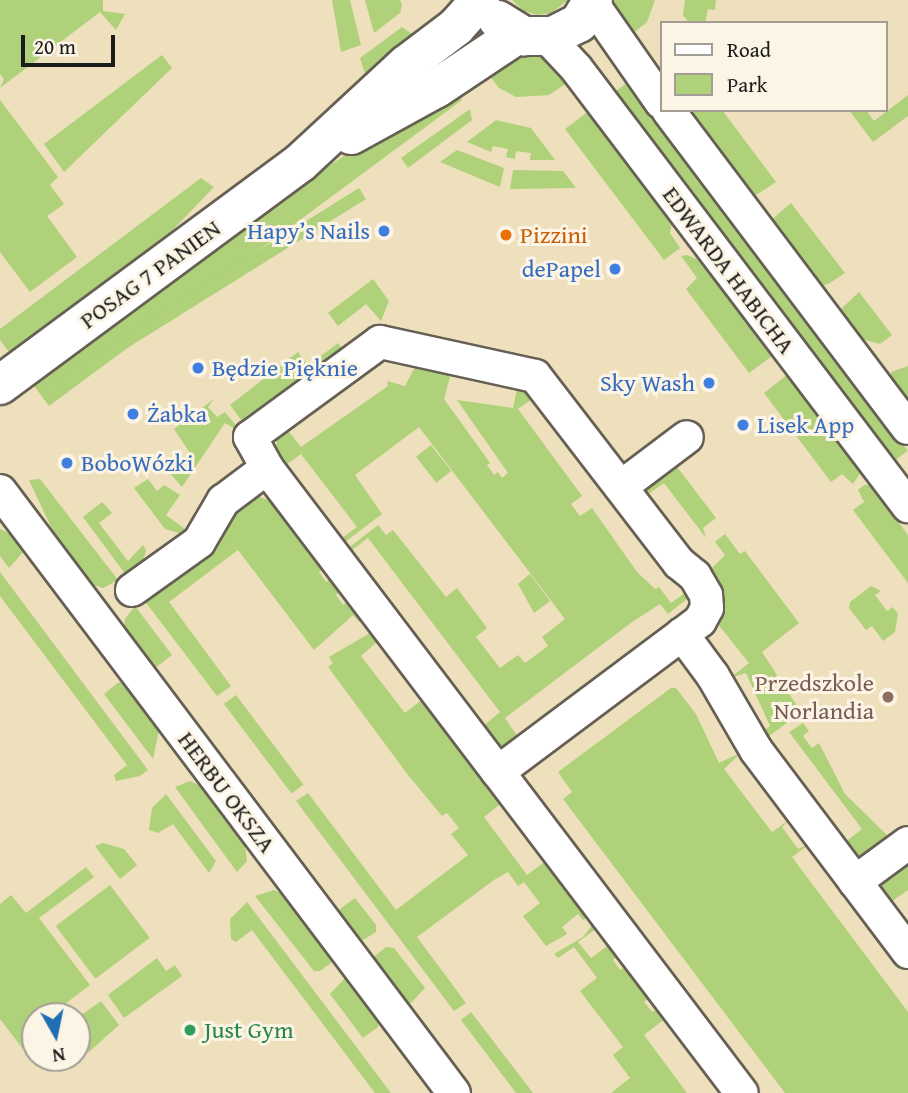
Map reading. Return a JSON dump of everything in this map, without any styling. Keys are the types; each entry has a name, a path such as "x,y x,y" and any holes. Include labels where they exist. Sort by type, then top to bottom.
{"street":[{"name":"POSAG 7 PANIEN","path":"0,385 300,163 406,65 456,27 480,0"},
{"path":"486,0 499,20 532,36"},
{"name":"POSAG 7 PANIEN","path":"300,163 532,36 574,27 593,2"},
{"path":"593,2 660,101"},
{"name":"EDWARDA HABICHA","path":"532,36 572,62 908,506"},
{"name":"EDWARDA HABICHA","path":"670,112 908,428"},
{"path":"498,772 699,621 707,608 706,595 695,576 680,563 535,376 380,342 250,437 267,468 498,772 742,1093"},
{"path":"622,486 687,437"},
{"path":"132,590 198,542 223,501 267,468"},
{"name":"HERBU OKSZA","path":"0,491 454,1093"},
{"path":"682,635 713,676 756,750 908,952"},
{"path":"855,882 908,843"}],"green space":[{"path":"0,0 103,0 103,11 125,14 116,30 100,12 0,88 4,79 0,74"},
{"path":"332,0 350,0 361,45 341,52"},
{"path":"365,0 400,0 400,13 374,33"},
{"path":"512,0 568,0 551,13 537,15 524,11"},
{"path":"609,0 655,0 647,22 622,42"},
{"path":"685,0 716,0 715,10 708,9 705,21 688,21 683,15"},
{"path":"402,27 415,36 365,74 360,58"},
{"path":"504,52 543,55 576,77 549,95 516,97 499,88 481,65"},
{"path":"162,55 172,68 64,172 44,144"},
{"path":"629,81 908,451 891,463 612,94"},
{"path":"452,86 462,100 49,406 32,383 270,204"},
{"path":"908,95 908,116 873,142 850,112 867,112 874,121"},
{"path":"0,100 58,177 50,185 64,204 47,216 77,257 30,292 0,252"},
{"path":"597,105 637,167 633,170 672,222 670,233 680,248 664,260 565,129"},
{"path":"470,109 472,120 408,168 401,158"},
{"path":"680,112 724,112 776,182 753,197"},
{"path":"496,120 531,128 555,160 530,160 531,153 516,151 515,159 506,157 508,149 493,146 491,152 467,142"},
{"path":"457,150 504,168 500,187 440,162"},
{"path":"513,170 563,171 576,188 510,189"},
{"path":"201,178 214,187 163,240 12,356 0,340 0,329"},
{"path":"359,188 366,199 44,400 38,389"},
{"path":"791,203 845,273 830,283 819,287 770,221"},
{"path":"687,255 701,261 772,356 749,373 686,289 697,278 681,256"},
{"path":"373,279 389,301 381,321 366,304 338,326 328,313"},
{"path":"859,292 892,335 880,344 851,336 838,312"},
{"path":"338,343 344,351 250,432 230,405 298,352 308,366"},
{"path":"416,365 451,373 444,399 490,463 487,465 494,475 498,472 502,478 508,473 457,400 513,408 517,389 523,387 532,393 532,399 518,409 582,496 571,504 580,516 592,508 637,572 655,589 659,587 671,603 685,593 675,577 692,595 668,614 660,604 632,622 505,718 518,737 506,747 493,744 481,728 500,712 368,538 348,553 346,550 378,525 386,535 393,530 446,597 457,588 487,628 476,637 500,668 518,655 525,663 548,646 542,637 565,619 419,427 355,475 382,514 341,545 338,541 357,527 301,454 283,467 275,454 277,439 286,428 301,447 388,386 387,381 405,386"},
{"path":"908,366 908,411 891,379 891,372"},
{"path":"787,375 861,472 853,484 842,474 831,482 764,393"},
{"path":"214,399 208,407 217,417 225,412 242,433 225,423 182,487 168,471 190,453 174,429"},
{"path":"431,445 451,471 436,483 416,457"},
{"path":"674,463 716,518 703,528 706,538 664,483 647,495 642,493"},
{"path":"40,479 118,580 103,588 89,583 60,546 29,480"},
{"path":"148,479 157,491 164,485 180,495 166,515 186,530 182,534 165,529 134,488"},
{"path":"864,485 871,485 908,535 908,583 853,510 864,502 858,490"},
{"path":"257,496 279,504 325,567 319,572 326,582 333,577 342,590 336,595 343,605 350,600 363,619 359,622 353,615 314,650 238,550 169,602 231,686 217,696 144,600 246,500"},
{"path":"102,502 112,513 99,523 128,561 143,545 146,550 143,562 126,575 83,517"},
{"path":"0,529 18,538 24,551 9,568 0,556"},
{"path":"725,534 740,554 745,551 799,623 762,652 801,712 764,740 760,734 770,726 746,673 730,678 749,663 717,623 720,614 709,571 725,555 715,542"},
{"path":"0,572 148,770 140,776 116,781 114,775 127,765 0,596"},
{"path":"530,574 550,601 534,613 518,584"},
{"path":"871,586 881,591 875,595 887,611 893,607 898,614 895,632 883,641 872,626 866,630 849,608 850,602"},
{"path":"135,606 172,655 155,668 124,630 125,619"},
{"path":"370,626 379,640 361,656 405,713 424,698 503,802 484,817 527,875 547,860 589,916 583,920 578,914 562,927 567,934 546,946 523,916 540,903 524,882 518,886 508,872 494,880 417,937 466,1003 454,1011 296,801 308,793 396,910 468,855 451,834 459,828 447,813 442,816 408,775 328,667 333,663 329,657 370,633"},
{"path":"119,682 132,690 159,730 153,759 104,694"},
{"path":"671,688 676,688 696,714 719,763 742,752 724,769 772,832 792,818 782,827 798,849 811,843 792,857 908,1012 908,1093 785,1093 563,799 572,792 558,772"},
{"path":"236,695 303,784 291,793 224,704"},
{"path":"803,723 809,731 803,736 812,748 819,743 845,794 891,839 875,852 859,855 843,844 862,829 789,732"},
{"path":"190,781 205,788 244,839 247,861 237,872 175,787"},
{"path":"166,794 216,861 209,873 173,824 158,833 149,830 152,808"},
{"path":"103,843 124,849 137,865 120,879 95,846"},
{"path":"908,861 908,890 888,904 882,886 885,878"},
{"path":"86,867 94,877 39,918 90,985 68,1002 21,1002 21,1046 0,1019 0,904 11,895 26,913"},
{"path":"110,885 150,938 95,979 56,926"},
{"path":"274,890 286,896 335,960 320,971 314,971 255,896"},
{"path":"355,898 376,925 376,932 360,942 336,912"},
{"path":"247,902 391,1093 375,1093 252,930 236,942 231,939 230,919"},
{"path":"594,923 597,928 578,942 591,958 610,944 618,956 613,960 620,970 627,966 650,997 644,1002 652,1012 658,1008 666,1018 644,1035 687,1093 611,1093 630,1078 613,1055 623,1047 580,991 597,978 574,947 558,958 554,954 583,937"},
{"path":"386,947 394,948 425,988 411,1003 404,1003 371,959"},
{"path":"157,958 166,971 175,965 182,976 124,1018 108,995"},
{"path":"347,976 379,1019 378,1027 363,1038 330,994"},
{"path":"101,1001 119,1025 91,1050 91,1008"},
{"path":"471,1012 533,1093 516,1093 461,1020"}],"place":[{"name":"Hapy’s Nails","path":"384,231"},
{"name":"Pizzini","path":"506,235"},
{"name":"dePapel","path":"615,269"},
{"name":"Będzie Pięknie","path":"198,368"},
{"name":"Sky Wash","path":"709,383"},
{"name":"Żabka","path":"133,414"},
{"name":"Lisek App","path":"743,425"},
{"name":"BoboWózki","path":"67,463"},
{"name":"Przedszkole Norlandia","path":"888,697"},
{"name":"Just Gym","path":"190,1030"}]}
